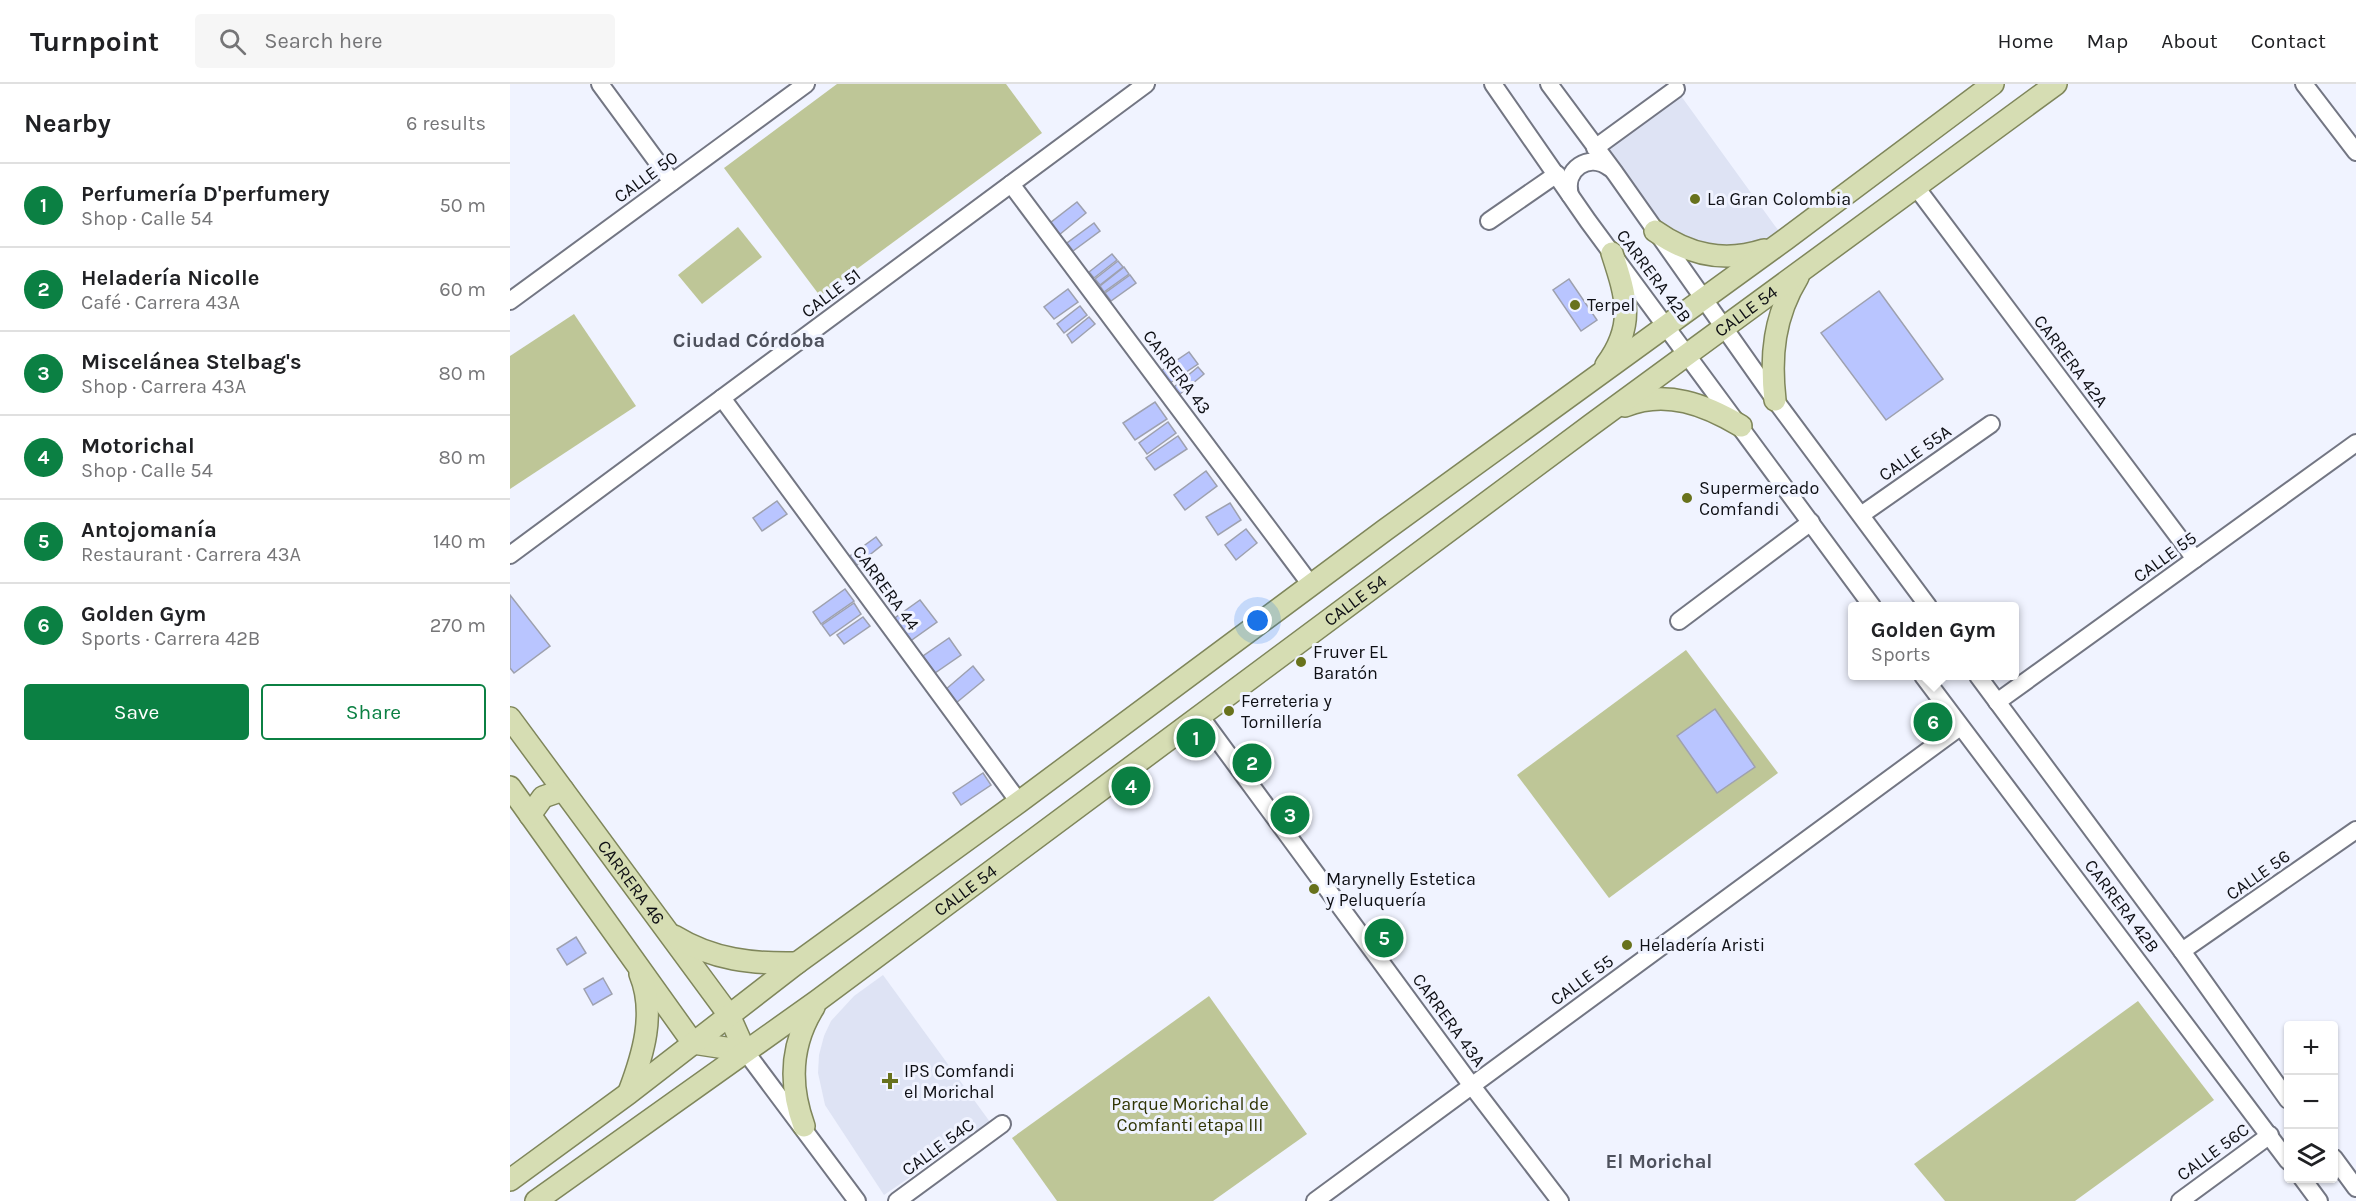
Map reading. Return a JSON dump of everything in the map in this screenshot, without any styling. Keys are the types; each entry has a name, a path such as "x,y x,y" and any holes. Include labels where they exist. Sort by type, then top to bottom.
{"main road":[{"name":"CALLE 54","path":"510,1180 629,1093 797,963 1019,802 1595,376 1786,239 1993,84"},
{"name":"CALLE 54","path":"536,1201 818,1001 1591,425 2056,84"},
{"path":"1655,231 1690,252 1730,258 1768,249 1786,239"},
{"path":"1595,376 1616,349 1626,314 1624,289 1612,253"},
{"path":"1775,400 1772,356 1775,334 1790,291 1802,271"},
{"path":"1591,425 1610,412 1631,404 1665,399 1699,405 1741,426"},
{"name":"CARRERA 46","path":"510,718 729,1015 746,1051"},
{"path":"510,788 693,1042 746,1051"},
{"path":"530,815 543,797 563,790"},
{"path":"668,932 701,950 735,961 797,963"},
{"path":"629,1093 644,1048 647,1024 646,1001 641,977 631,956"},
{"path":"804,1126 795,1095 793,1078 795,1054 807,1018 818,1001"}],"street":[{"path":"600,84 672,182"},
{"name":"CALLE 50","path":"510,301 806,84"},
{"name":"CALLE 51","path":"510,555 1146,84"},
{"name":"CARRERA 42B","path":"1493,84 1612,253 1869,602"},
{"name":"CARRERA 42B","path":"1549,84 1615,173 1775,400 1925,602"},
{"path":"2304,84 2356,152"},
{"path":"1595,148 1676,89"},
{"path":"1571,196 1569,181 1576,168 1582,164 1589,161 1603,163 1615,173"},
{"path":"1489,221 1557,174"},
{"name":"CARRERA 43","path":"1011,184 1311,585"},
{"name":"CARRERA 42A","path":"1916,187 2195,559"},
{"name":"CARRERA 44","path":"722,398 1019,802"},
{"name":"CALLE 55A","path":"1861,515 1991,424"},
{"name":"CALLE 55","path":"1997,702 2356,443"},
{"path":"1679,621 1811,522"},
{"name":"CARRERA 42B","path":"1927,680 2284,1154"},
{"name":"CARRERA 42B","path":"1982,680 2284,1093"},
{"name":"CARRERA 43A","path":"1200,716 1472,1086 1560,1201"},
{"name":"CALLE 55","path":"1315,1201 1960,727"},
{"name":"CALLE 56","path":"2182,951 2356,830"},
{"name":"CARRERA 46","path":"746,1051 858,1201"},
{"name":"CALLE 54C","path":"897,1201 1002,1124"},
{"name":"CALLE 56C","path":"2180,1201 2270,1136"},
{"path":"2338,1163 2356,1188"},
{"path":"2305,1183 2319,1201"}],"shaded area":[{"name":"La Gran Colombia","path":"1676,89 1786,239 1769,249 1672,243 1595,148"},
{"name":"IPS Comfandi el Morichal","path":"883,975 990,1122 884,1195 825,1105 818,1073 819,1055 831,1021 854,996"}],"green space":[{"path":"837,84 1006,84 1042,133 820,296 724,168"},
{"path":"738,227 762,257 702,304 678,275"},
{"path":"574,314 636,406 510,489 510,356"},
{"path":"1686,650 1778,773 1609,898 1517,775"},
{"name":"Parque Morichal de Comfanti etapa III","path":"1209,996 1307,1134 1213,1201 1057,1201 1012,1138"},
{"path":"2138,1001 2214,1100 2075,1201 1945,1201 1914,1164"}],"building":[{"path":"1077,202 1086,213 1059,235 1050,223"},
{"path":"1094,223 1100,231 1073,251 1067,243"},
{"path":"1112,254 1117,260 1094,278 1089,272"},
{"path":"1118,261 1123,267 1100,285 1095,279"},
{"path":"1124,267 1129,274 1104,292 1100,286"},
{"path":"1130,275 1136,283 1111,301 1105,293"},
{"name":"Terpel","path":"1569,279 1597,320 1581,331 1553,290"},
{"path":"1068,289 1078,302 1054,319 1044,307"},
{"path":"1879,291 1943,379 1886,420 1821,333"},
{"path":"1080,306 1087,315 1064,333 1057,324"},
{"path":"1089,317 1095,324 1072,343 1067,335"},
{"path":"1189,352 1198,364 1170,383 1161,371"},
{"path":"1198,367 1204,374 1180,394 1174,387"},
{"path":"1155,402 1167,419 1135,440 1123,423"},
{"path":"1168,422 1176,433 1147,454 1139,443"},
{"path":"1178,436 1187,449 1155,470 1146,458"},
{"path":"1206,471 1217,486 1185,510 1174,495"},
{"path":"777,501 787,514 762,531 753,518"},
{"path":"1230,503 1241,520 1218,535 1206,517"},
{"path":"1246,529 1257,543 1236,560 1225,545"},
{"path":"876,537 882,545 857,565 850,556"},
{"path":"845,589 854,601 821,624 813,612"},
{"path":"510,595 550,646 514,673 510,668"},
{"path":"920,600 937,622 909,642 892,620"},
{"path":"854,603 861,614 830,636 822,625"},
{"path":"863,617 870,626 844,644 837,635"},
{"path":"949,638 961,655 935,673 923,656"},
{"path":"973,666 984,680 956,703 945,690"},
{"path":"1715,709 1755,767 1717,793 1677,736"},
{"path":"983,773 991,785 961,805 953,793"},
{"path":"576,937 586,953 567,965 557,949"},
{"path":"603,978 612,994 593,1005 584,989"}],"place":[{"name":"La Gran Colombia","path":"1695,199"},
{"name":"Terpel","path":"1575,305"},
{"name":"Supermercado Comfandi","path":"1687,498"},
{"name":"Fruver EL Baratón","path":"1301,662"},
{"name":"Ferreteria y Tornillería","path":"1229,711"},
{"name":"Golden Gym","path":"1933,722"},
{"name":"Perfumería D'perfumery","path":"1196,738"},
{"name":"Heladería Nicolle","path":"1252,763"},
{"name":"Motorichal","path":"1131,786"},
{"name":"Miscelánea Stelbag's","path":"1290,815"},
{"name":"Marynelly Estetica y Peluquería","path":"1314,889"},
{"name":"Antojomanía","path":"1384,938"},
{"name":"Heladería Aristi","path":"1627,945"},
{"name":"IPS Comfandi el Morichal","path":"890,1081"}],"district":[{"name":"Ciudad Córdoba","path":"749,340"},
{"name":"El Morichal","path":"1659,1161"}]}
